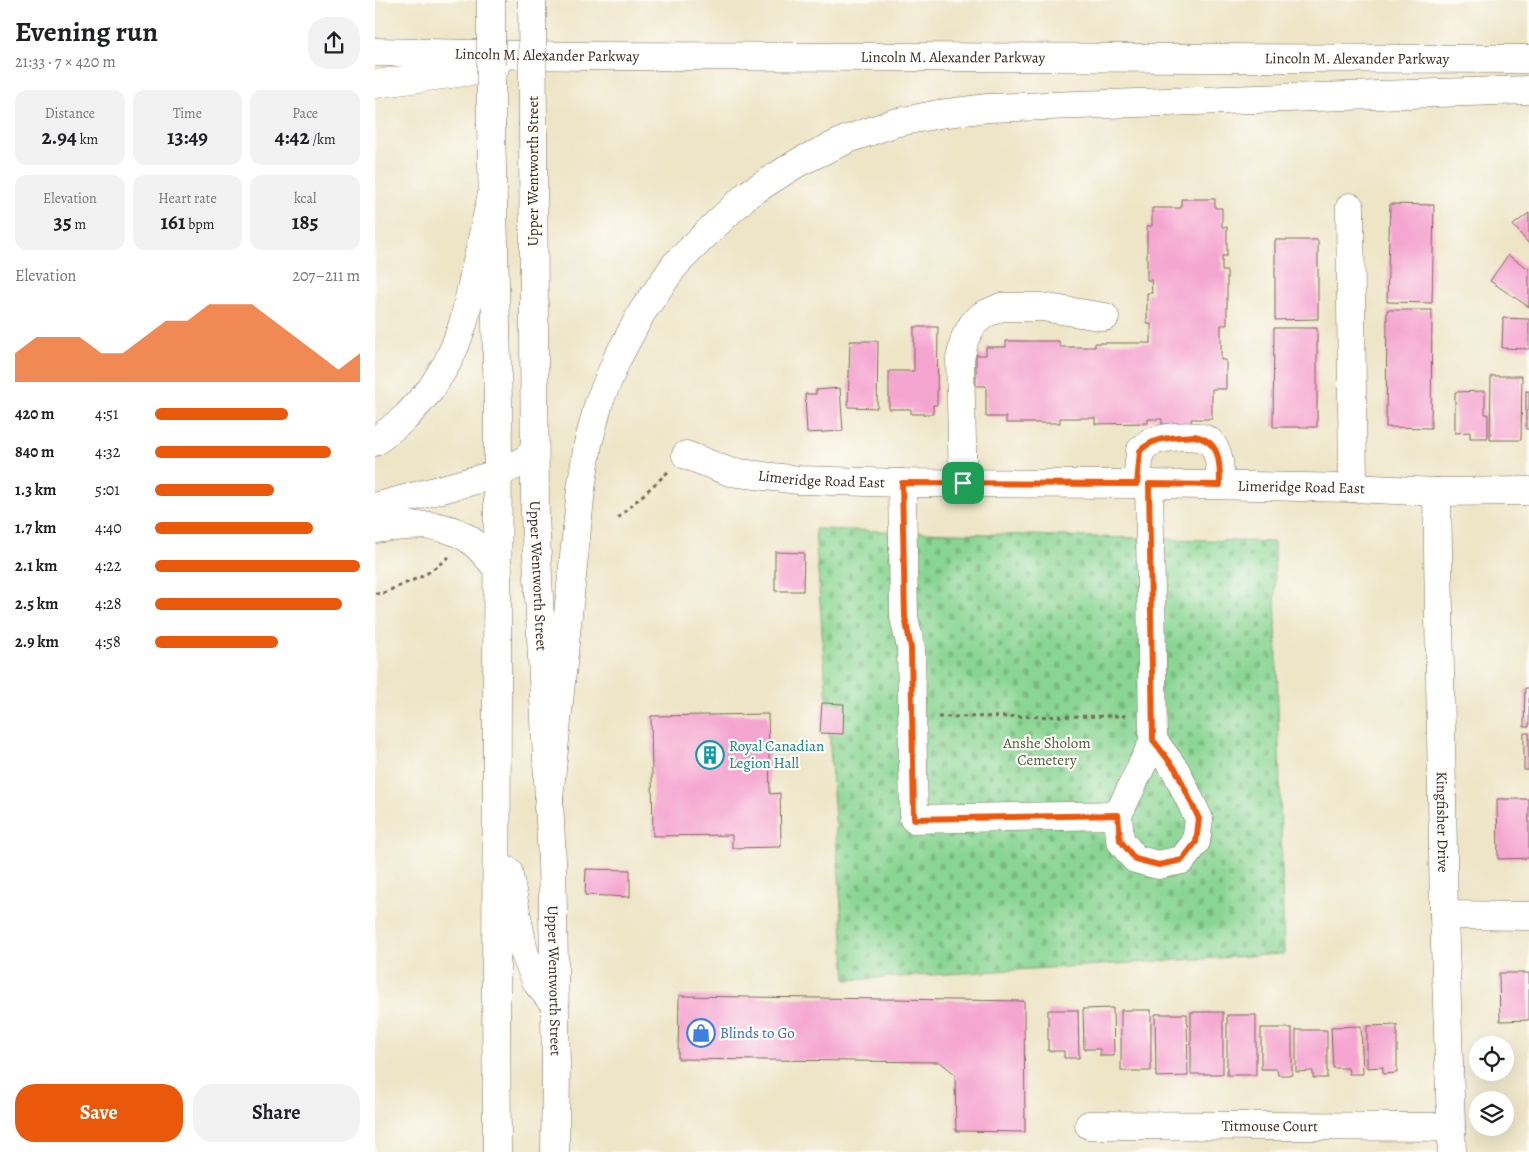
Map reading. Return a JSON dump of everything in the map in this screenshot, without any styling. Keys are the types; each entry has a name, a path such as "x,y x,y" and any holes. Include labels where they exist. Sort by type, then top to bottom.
{"main road":[{"path":"491,0 491,126 498,403 497,1152"},
{"name":"Upper Wentworth Street","path":"532,0 535,515 552,861 555,1005 549,1147"},
{"name":"Lincoln M. Alexander Parkway","path":"375,52 584,56 1529,59"},
{"path":"375,84 584,56"},
{"path":"548,808 581,489 588,444 599,402 617,359 642,312 675,265 747,195 799,162 848,140 894,123 939,114 987,108 1529,90"},
{"path":"375,442 406,417 431,389 455,346 465,321 493,189"},
{"path":"1350,207 1353,488"},
{"path":"963,483 960,358 965,338 973,324 983,315 1001,307 1043,307 1105,317"},
{"path":"1153,728 1176,770 1199,819 1196,842 1182,860 1159,865 1135,859 1120,840 1118,815 1153,728 1140,451 1147,444 1163,438 1194,436 1202,438 1211,443 1219,460 1220,485"},
{"path":"375,506 498,474 523,461 534,452"},
{"name":"Limeridge Road East","path":"685,455 730,472 799,480 902,483 1220,485 1437,492 1529,491"},
{"path":"902,483 905,617 911,648 914,819 1118,815"},
{"name":"Kingfisher Drive","path":"1437,492 1444,915 1451,1139"},
{"path":"375,529 418,525 441,527 465,536 498,569"},
{"path":"497,818 524,952 537,983 555,1005"},
{"path":"1444,915 1529,916"},
{"name":"Titmouse Court","path":"1089,1125 1451,1139"}],"path":[{"path":"618,518 685,455"},
{"path":"375,593 381,594 425,576 453,554"},
{"path":"912,717 1153,728"}],"green space":[{"name":"Anshe Sholom Cemetery","path":"815,529 1274,542 1284,954 846,980"}],"building":[{"path":"1181,199 1215,199 1215,208 1222,208 1222,227 1227,227 1227,256 1222,256 1222,271 1227,271 1227,325 1221,325 1221,360 1226,360 1226,389 1212,389 1212,419 1191,419 1191,424 1162,424 1162,419 1148,419 1148,423 1095,424 1095,418 1060,418 1060,423 1006,423 1006,417 986,417 986,386 976,386 976,355 986,355 986,347 1006,347 1006,341 1059,341 1060,347 1095,347 1095,343 1151,343 1151,324 1147,324 1147,293 1152,293 1151,280 1147,280 1147,226 1152,226 1152,208 1181,208"},
{"path":"1390,204 1434,205 1432,303 1387,302"},
{"path":"1529,213 1529,244 1513,225"},
{"path":"1275,240 1318,240 1318,319 1275,320"},
{"path":"1508,255 1529,269 1529,307 1490,281"},
{"path":"1387,310 1432,310 1431,428 1386,427"},
{"path":"1503,318 1529,319 1529,349 1502,348"},
{"path":"914,327 938,327 937,405 933,405 933,414 911,414 911,409 889,409 889,371 914,371"},
{"path":"1274,328 1317,328 1317,427 1273,427"},
{"path":"850,341 878,341 877,408 848,407"},
{"path":"1491,376 1522,376 1521,440 1490,440"},
{"path":"840,388 843,431 807,433 805,394 816,394 816,390"},
{"path":"1485,391 1485,414 1488,414 1488,438 1470,438 1470,432 1455,433 1455,392"},
{"path":"1526,391 1529,391 1529,429 1526,429"},
{"path":"775,552 804,553 803,591 775,591"},
{"path":"1525,688 1529,688 1529,727 1524,727"},
{"path":"822,703 844,704 843,734 820,733"},
{"name":"Royal Canadian Legion Hall","path":"768,714 770,794 780,793 781,847 732,848 732,835 653,836 651,716"},
{"path":"1524,733 1529,733 1529,770 1524,770"},
{"path":"1497,799 1529,799 1529,858 1498,859"},
{"path":"586,869 630,870 630,897 585,895"},
{"path":"1499,973 1529,973 1529,1020 1500,1021"},
{"path":"679,996 1024,1001 1025,1132 956,1131 955,1074 940,1062 678,1059"},
{"path":"1113,1008 1114,1056 1100,1056 1100,1049 1084,1049 1083,1009"},
{"path":"1048,1010 1078,1010 1079,1058 1064,1058 1064,1051 1048,1051"},
{"path":"1121,1010 1151,1010 1151,1071 1121,1071"},
{"path":"1191,1012 1223,1012 1223,1074 1191,1074"},
{"path":"1155,1014 1187,1014 1188,1076 1156,1077"},
{"path":"1227,1015 1256,1015 1256,1075 1227,1075"},
{"path":"1397,1025 1397,1073 1383,1074 1383,1067 1367,1068 1367,1026"},
{"path":"1361,1026 1363,1074 1349,1074 1348,1068 1333,1068 1331,1027"},
{"path":"1261,1028 1292,1028 1292,1075 1278,1075 1277,1069 1261,1069"},
{"path":"1296,1030 1327,1030 1327,1078 1313,1078 1313,1071 1296,1072"}],"place":[{"name":"Royal Canadian Legion Hall","path":"710,755"},
{"name":"Blinds to Go","path":"701,1033"}],"route":[{"path":"1194,436 1211,443 1219,460 1220,485 1149,484 1153,740 1176,770 1199,819 1196,842 1182,860 1159,865 1135,859 1120,840 1118,815 914,819 911,648 905,617 902,483 963,483 1137,484 1140,451 1147,444 1163,438 1194,436"}]}
